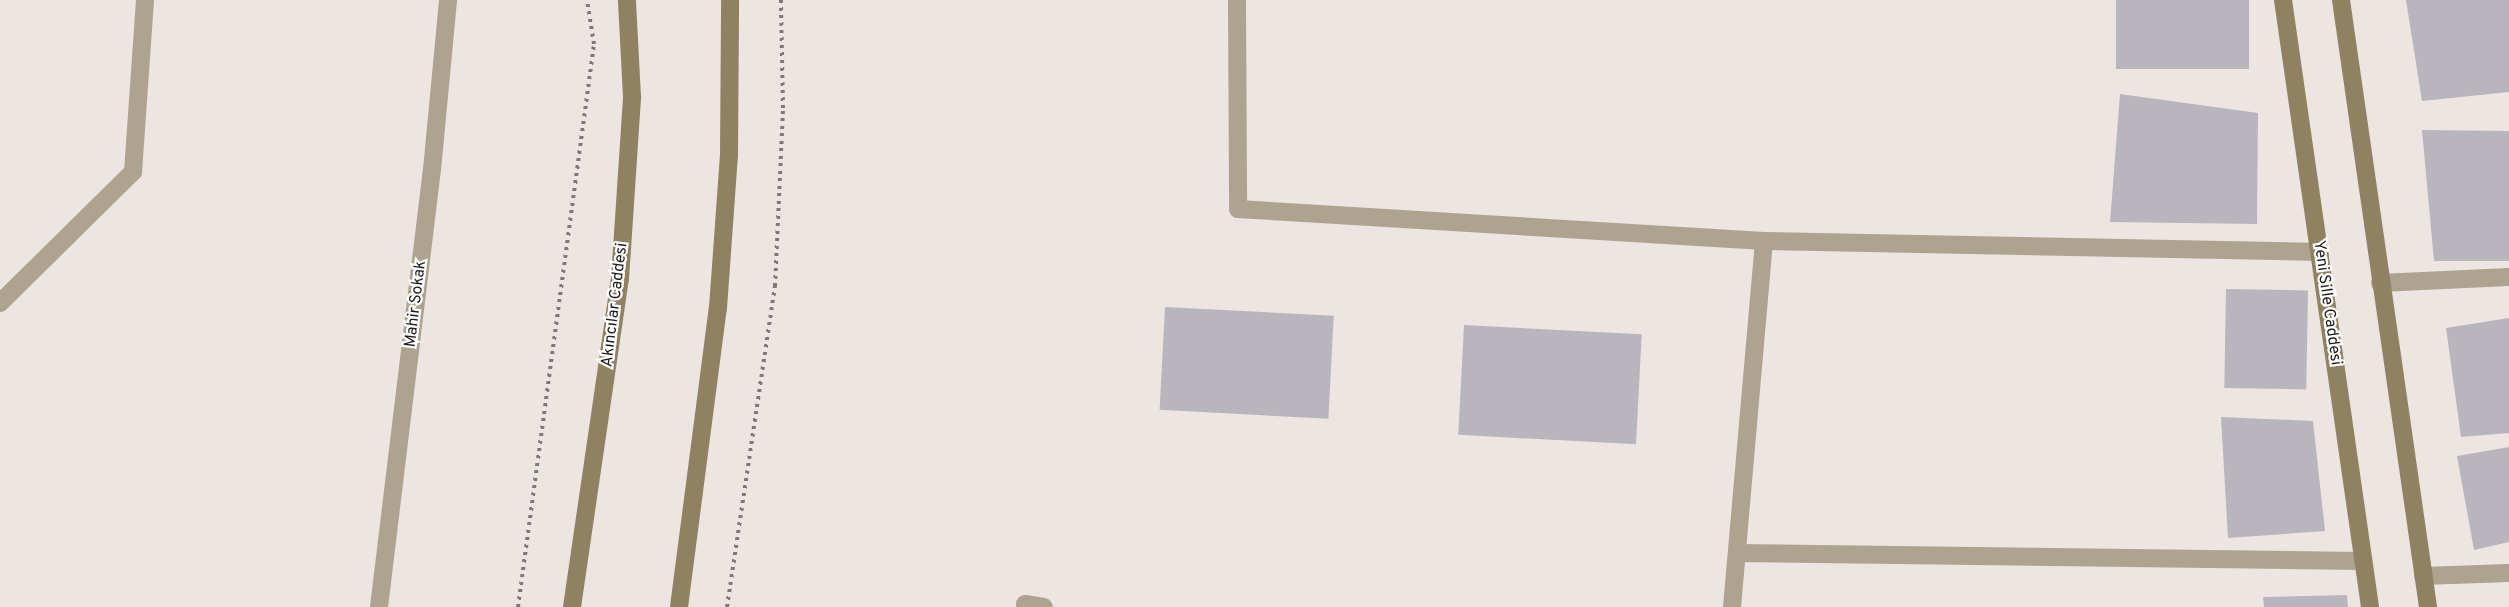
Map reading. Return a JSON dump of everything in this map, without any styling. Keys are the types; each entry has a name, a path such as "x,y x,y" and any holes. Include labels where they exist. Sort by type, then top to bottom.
{"main road":[{"name":"Akıncılar Caddesi","path":"572,607 620,279 632,98 627,0"},
{"path":"679,607 718,308 729,156 729,0"},
{"name":"Yeni Sille Caddesi","path":"2283,0 2370,607"},
{"path":"2341,0 2428,607"}],"street":[{"path":"0,303 133,172 145,0"},
{"name":"Mahir Sokak","path":"379,607 432,170 448,0"},
{"path":"1237,0 1238,209 1764,241 2320,252"},
{"path":"1732,607 1764,241"},
{"path":"2380,283 2509,277"},
{"path":"1737,553 2363,561"},
{"path":"2423,576 2509,573"},
{"path":"1025,604 1044,607"}],"path":[{"path":"518,607 594,44 587,0"},
{"path":"727,607 775,286 783,108 781,0"}],"building":[{"path":"2116,0 2249,0 2249,69 2116,69"},
{"path":"2406,0 2509,0 2509,92 2422,101"},
{"path":"2120,94 2258,113 2257,224 2110,222"},
{"path":"2422,130 2509,131 2509,261 2434,261"},
{"path":"2226,289 2308,290 2306,389 2224,388"},
{"path":"1165,307 1334,316 1328,419 1160,410"},
{"path":"2509,318 2509,433 2461,437 2446,328"},
{"path":"1464,325 1642,334 1636,444 1458,435"},
{"path":"2221,417 2313,421 2325,531 2228,538"},
{"path":"2509,447 2509,542 2474,550 2457,456"},
{"path":"2347,595 2348,607 2264,607 2263,597"}]}
